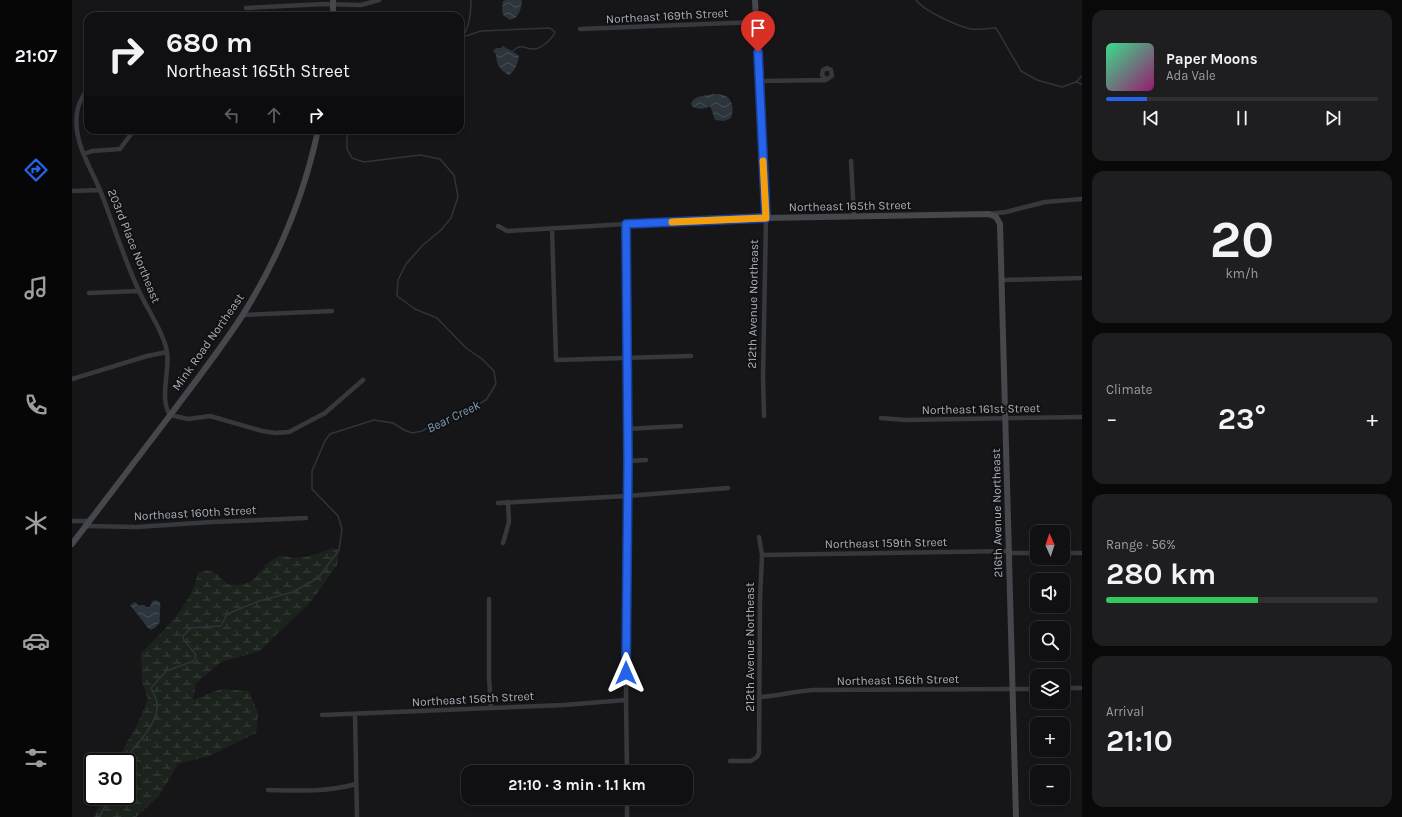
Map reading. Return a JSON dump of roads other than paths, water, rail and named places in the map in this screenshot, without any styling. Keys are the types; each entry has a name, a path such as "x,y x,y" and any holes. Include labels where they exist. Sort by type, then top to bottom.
{"street":[{"path":"246,8 333,2 361,5 379,0"},
{"name":"212th Avenue Northeast","path":"755,0 766,218 763,377 764,416"},
{"name":"Northeast 169th Street","path":"580,29 756,22"},
{"path":"759,81 826,80"},
{"name":"203rd Place Northeast","path":"84,93 81,97 76,116 79,142 100,190 139,291 152,316 167,352 165,404 170,415"},
{"path":"84,154 92,151 120,149 131,134"},
{"name":"Mink Road Northeast","path":"72,544 229,336 242,315 267,273 290,225 308,172 317,134"},
{"path":"851,161 854,217"},
{"path":"72,191 100,190"},
{"name":"Northeast 165th Street","path":"498,226 507,231 766,218 989,214 1006,212 1045,202 1082,199"},
{"name":"216th Avenue Northeast","path":"989,214 996,217 1000,224 1016,817"},
{"path":"626,224 626,429 628,461 627,765"},
{"path":"552,228 556,360 691,356"},
{"path":"1002,280 1082,278"},
{"path":"89,293 139,291"},
{"path":"242,315 332,311"},
{"path":"72,378 147,356 167,352"},
{"path":"170,415 188,419 210,416 262,431 276,433 289,432 324,413 343,399 363,380"},
{"name":"Northeast 161st Street","path":"881,418 905,420 1082,417"},
{"path":"626,429 681,426"},
{"path":"628,461 646,460"},
{"path":"498,503 627,496 728,488"},
{"path":"503,543 509,522 508,502"},
{"name":"Northeast 160th Street","path":"72,522 136,527 306,518"},
{"name":"212th Avenue Northeast","path":"730,761 751,760 757,757 759,753 760,592 762,555 759,537"},
{"name":"Northeast 159th Street","path":"762,555 1030,553"},
{"path":"1070,553 1082,553"},
{"path":"489,599 489,677 491,707"},
{"path":"1070,688 1082,688"},
{"name":"Northeast 156th Street","path":"760,697 778,696 798,691 813,690 1030,689"},
{"name":"Northeast 156th Street","path":"322,715 564,705 626,700"},
{"path":"355,714 356,817"},
{"path":"268,790 296,791 346,787 356,784"},
{"path":"627,805 627,817"}],"water":[{"path":"522,0 518,15 510,20 503,15 502,10 503,1"},
{"path":"503,46 519,56 516,67 509,75 499,66 496,54 493,51 496,48 501,48"},
{"path":"713,94 726,96 729,98 732,104 731,118 724,121 715,120 709,106 699,109 693,107 691,104 697,97"},
{"path":"155,600 160,602 160,622 151,630 130,605 135,602 138,605 150,607 152,602"}],"waterway":[{"name":"Bear Creek","path":"464,34 470,16 471,0"},
{"path":"916,0 933,13 965,27 971,29 996,28 1021,71 1037,80 1062,87 1076,82 1082,84"},
{"path":"464,37 481,31 550,28 555,32 552,37 541,47 535,49 519,47 513,51"},
{"path":"1076,82 1082,76"},
{"name":"Bear Creek","path":"130,753 150,727 157,711 157,703 151,688 166,671 194,661 196,655 184,640 183,636 191,628 221,626 227,614 259,601 293,592 318,578 339,550 342,529 338,516 312,489 312,471 325,441 330,434 374,420 393,423 412,433 422,431 447,417 470,409 486,400 496,384 494,371 482,359 466,348 437,318 415,309 397,296 398,280 406,264 423,245 441,230 451,218 458,197 454,175 440,159 420,155 364,162 352,158 347,149 347,134"},
{"name":"Bear Creek","path":"99,817 106,805"}]}
